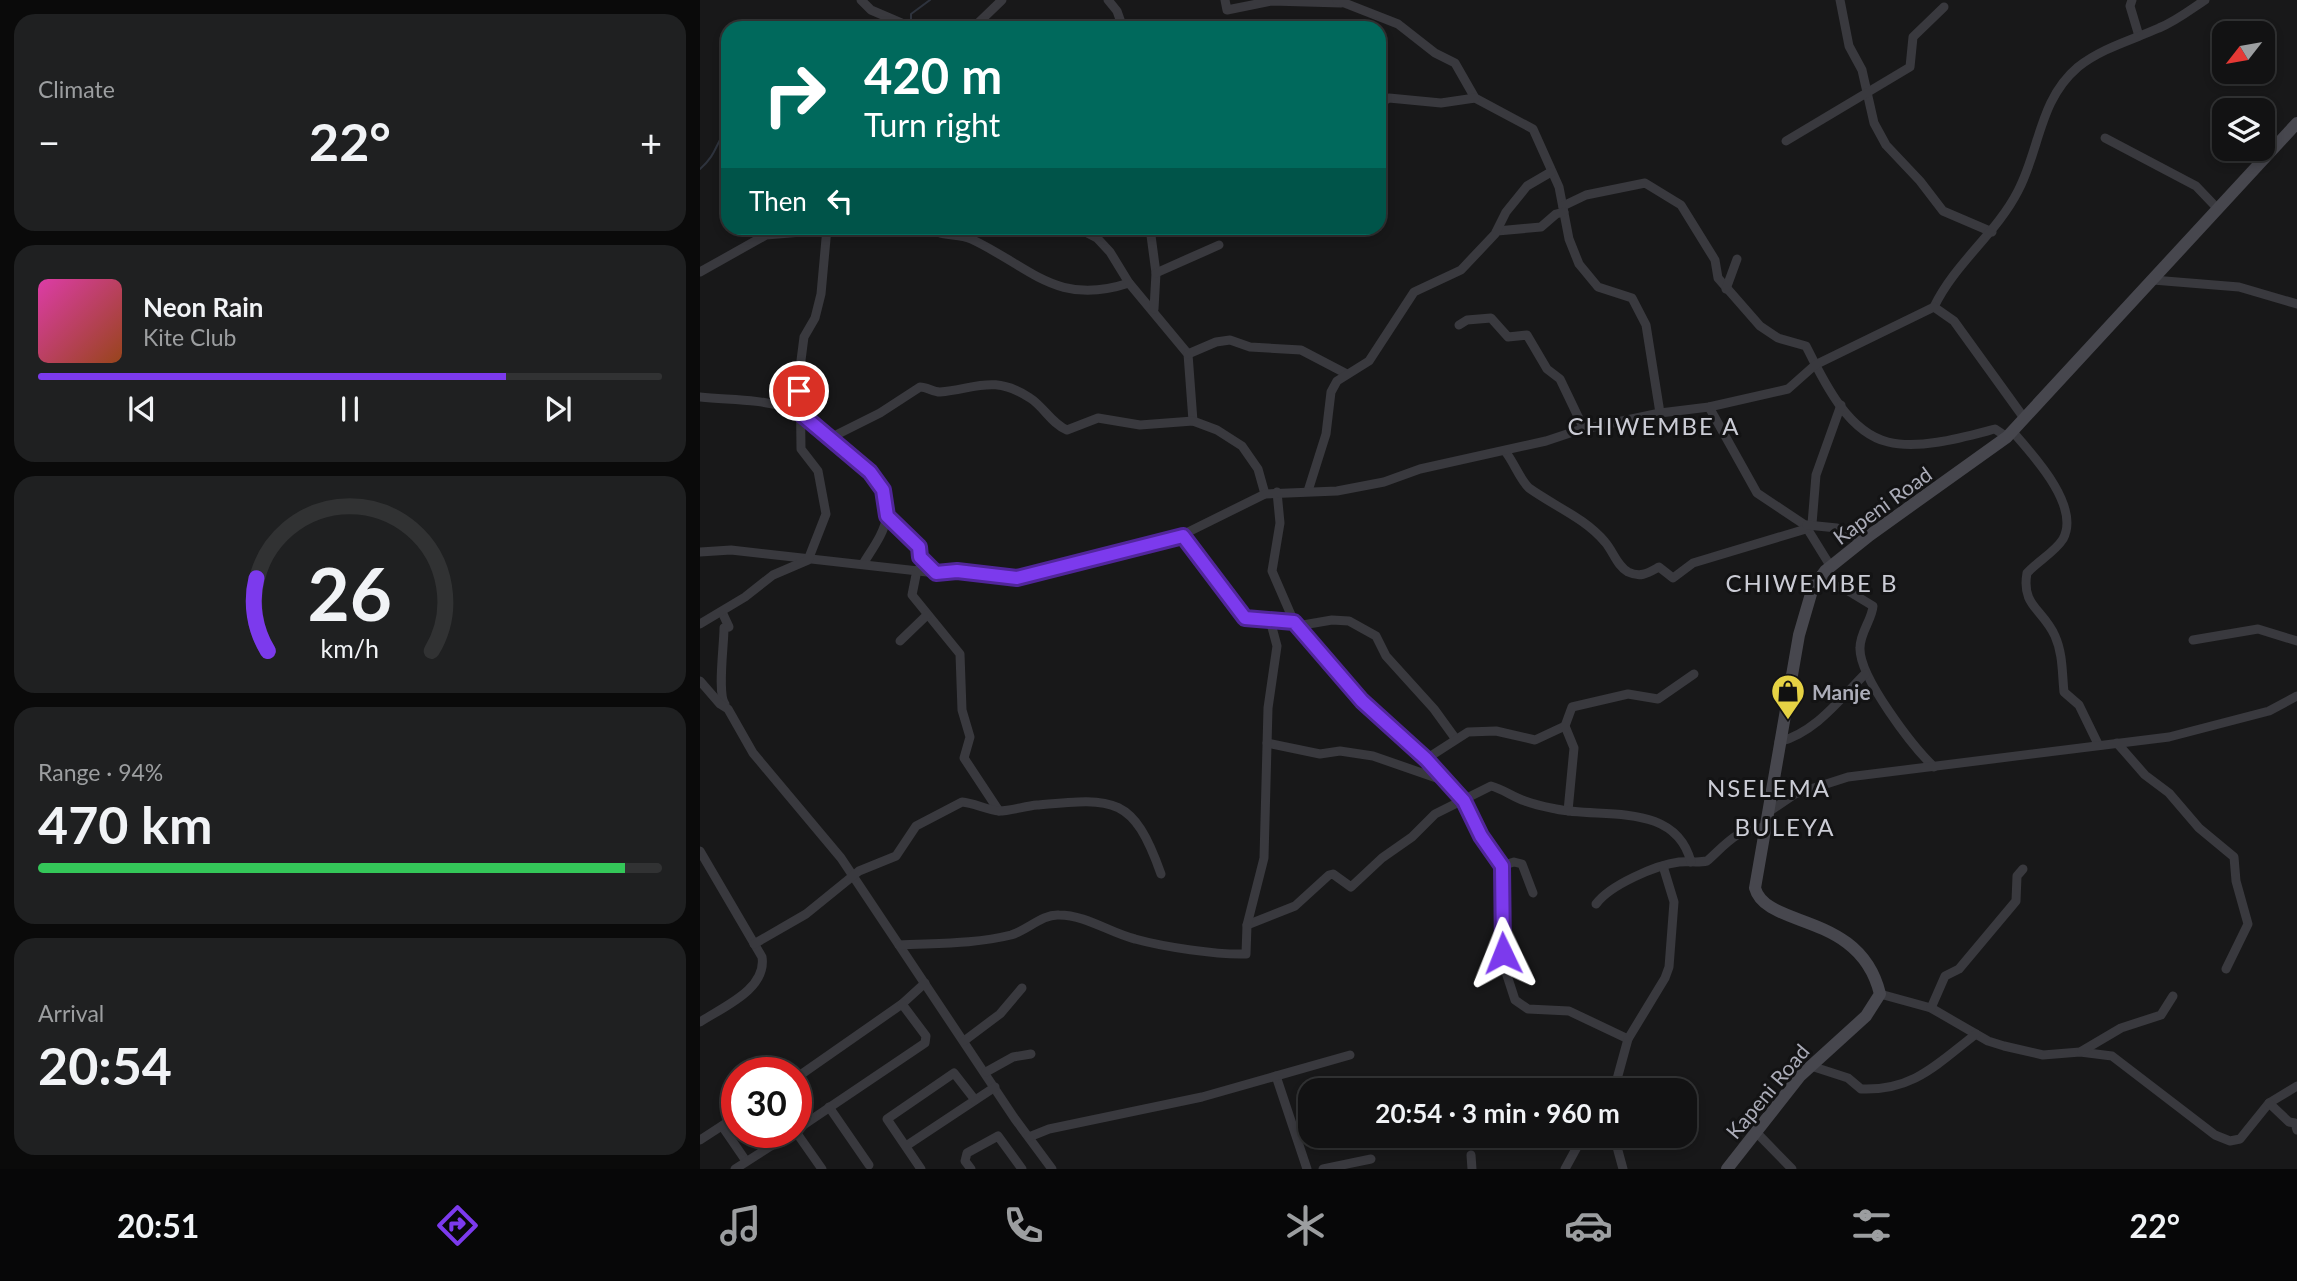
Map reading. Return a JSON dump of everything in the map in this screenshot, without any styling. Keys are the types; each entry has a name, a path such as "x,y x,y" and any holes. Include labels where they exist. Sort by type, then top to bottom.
{"main road":[{"name":"Kapeni Road","path":"1727,1169 1811,1066 1866,1016 1880,994 1867,962 1849,943 1759,900 1755,888 1805,605 1818,580 1863,541 2010,434 2297,123"}],"street":[{"path":"861,0 870,9 894,21"},
{"path":"980,21 1002,0"},
{"path":"1108,0 1121,21"},
{"path":"1225,0 1227,10 1272,1 1339,2 1395,23 1435,53 1455,63 1475,98 1533,129 1551,172 1573,251 1592,282 1604,290 1630,296 1643,316 1660,413"},
{"path":"1840,0 1849,46 1868,90 1879,134 1940,208 1992,232"},
{"path":"2132,0 2130,6 2139,36"},
{"path":"700,552 730,550 936,573 957,571 1017,578 1183,536 1235,506 1265,494 1337,491 1372,484 1420,469 1505,451 1584,429 1660,413 1709,407 1788,389 1815,365 1934,307 1948,281 1992,232 2018,191 2041,122 2059,89 2088,60 2171,22 2202,1"},
{"path":"1786,141 1910,67 1913,37 1944,7"},
{"path":"1386,102 1389,98 1441,103 1475,98"},
{"path":"2105,138 2196,186 2217,208"},
{"path":"1308,491 1326,434 1331,392 1336,381 1368,361 1414,292 1461,270 1497,231 1506,212 1527,186 1551,172"},
{"path":"1497,231 1541,227 1586,195 1650,184 1681,205 1714,260 1718,278 1726,289 1760,326 1778,338 1806,346 1841,405 1871,434 1889,442 1919,443 1995,429 2010,434 2065,504 2067,523 2063,538 2027,572 2026,595 2056,638 2064,671 2064,692 2079,705 2098,744"},
{"path":"700,272 766,235"},
{"path":"700,624 722,612 773,575 805,559 826,514 818,471 801,449 800,413 804,337 815,318 821,295 826,235"},
{"path":"955,235 967,237 1030,275 1071,290 1092,291 1129,284"},
{"path":"1090,235 1101,242 1129,284 1154,309 1188,354 1193,421"},
{"path":"1151,235 1156,273 1154,309"},
{"path":"1156,273 1219,245"},
{"path":"1726,289 1737,259"},
{"path":"2153,280 2239,287 2297,304"},
{"path":"1934,307 1954,321 2024,418"},
{"path":"1459,326 1467,320 1491,318 1508,337 1527,335 1547,369 1560,379 1584,429"},
{"path":"1188,354 1216,342 1230,340 1250,347 1301,350 1345,373"},
{"path":"832,437 880,413 920,387 937,392 981,383 1014,390 1031,398 1066,430 1098,418 1140,425 1193,421 1217,430 1242,446 1258,470 1265,494"},
{"path":"700,397 766,403 800,413 832,437 880,485 887,516 882,531 863,564"},
{"path":"1808,526 1816,475 1841,405"},
{"path":"1709,407 1757,493 1808,526 1831,566"},
{"path":"1505,451 1518,467 1522,481 1529,488 1587,524 1608,545 1620,566 1635,574 1645,575 1659,567 1673,578 1693,563 1808,526 1837,528 1863,541"},
{"path":"1277,492 1280,523 1272,570 1296,625 1362,701 1426,759 1464,801 1481,836 1502,866 1503,963 1515,1000 1528,1009 1569,1011 1628,1039"},
{"path":"887,516 919,547 920,557 936,573"},
{"path":"1183,536 1245,618 1296,625 1332,620 1360,625 1376,636 1386,656 1440,716 1455,738"},
{"path":"917,570 911,593 960,654 962,710 970,737 964,758 999,811"},
{"path":"1818,580 1845,589 1873,606 1861,638 1865,674 1911,743 1934,767"},
{"path":"722,612 729,627 724,628 723,671 719,688 721,699 753,753 801,808 854,878 1052,1169"},
{"path":"900,641 927,615"},
{"path":"900,945 1000,937 1030,928 1049,915 1060,915 1079,918 1135,939 1244,955 1247,952 1247,925 1264,858 1267,743 1277,646 1270,620"},
{"path":"2193,640 2258,629 2297,640"},
{"path":"1426,759 1455,738 1481,730 1535,740 1564,726 1571,709 1576,705 1628,694 1658,699 1694,674"},
{"path":"1779,743 1802,734 1839,702 1865,674"},
{"path":"700,681 720,704 728,709"},
{"path":"1767,813 1795,794 1828,782 2098,744 2169,737 2269,711 2297,696"},
{"path":"1564,726 1574,748 1568,811"},
{"path":"1267,743 1320,754 1340,751 1373,756 1422,771 1452,787"},
{"path":"2117,743 2145,775 2169,793 2199,828 2234,858 2236,881 2248,925 2226,969"},
{"path":"1247,925 1295,906 1329,875 1333,874 1351,887 1382,858 1412,837 1434,814 1464,801 1481,788 1490,786 1525,802 1568,811 1620,814 1654,820 1682,840 1691,862"},
{"path":"754,944 806,914 854,878 859,871 896,856 916,826 956,803 969,803 999,811 1036,805 1110,802 1128,811 1136,822 1161,874"},
{"path":"1596,904 1608,890 1662,866 1707,861 1730,839 1750,830 1766,828"},
{"path":"700,851 762,957 762,974 731,1002 700,1022"},
{"path":"1502,866 1514,862 1522,864 1533,893"},
{"path":"1617,1078 1628,1039 1669,967 1674,902 1662,866"},
{"path":"1931,1008 1945,976 1959,969 2016,901 2017,876 2023,869"},
{"path":"812,1066 902,1004 925,983"},
{"path":"964,1041 1000,1014 1022,988"},
{"path":"1880,994 1931,1008 1988,1041 2029,1053 2080,1052 2117,1059 2215,1135 2230,1141 2240,1139 2269,1103 2297,1086"},
{"path":"2080,1052 2121,1028 2161,1015 2172,996"},
{"path":"812,1120 925,1043 926,1036 902,1004"},
{"path":"1811,1066 1848,1077 1861,1090 1902,1086 1920,1077 1976,1034"},
{"path":"986,1072 1013,1057 1031,1054"},
{"path":"1029,1137 1049,1129 1202,1097 1350,1055"},
{"path":"921,1169 887,1119 950,1074 958,1075 975,1100"},
{"path":"1276,1076 1307,1169"},
{"path":"906,1146 995,1087"},
{"path":"2269,1103 2295,1124 2297,1130"},
{"path":"829,1107 869,1165"},
{"path":"700,1140 721,1127"},
{"path":"1756,1132 1791,1169"},
{"path":"971,1169 965,1161 967,1153 998,1136 1022,1169"},
{"path":"737,1148 746,1161"},
{"path":"735,1169 768,1148"},
{"path":"807,1148 822,1169"},
{"path":"1565,1169 1576,1148"},
{"path":"1617,1148 1623,1169"},
{"path":"1471,1155 1472,1169"},
{"path":"1323,1169 1371,1159"}],"waterway":[{"path":"911,21 911,14 930,0"},
{"path":"700,169 710,158 721,138"}],"place":[{"name":"Manje","path":"1788,721"}],"district":[{"name":"CHIWEMBE A","path":"1654,425"},
{"name":"CHIWEMBE B","path":"1812,582"},
{"name":"NSELEMA","path":"1769,787"},
{"name":"BULEYA","path":"1785,826"}],"route":[{"path":"799,391 800,413 832,437 870,472 883,490 887,516 919,547 920,557 936,573 957,571 1017,578 1183,536 1247,620 1279,619 1294,622 1362,701 1426,759 1464,801 1491,854 1502,866 1503,953"}]}
